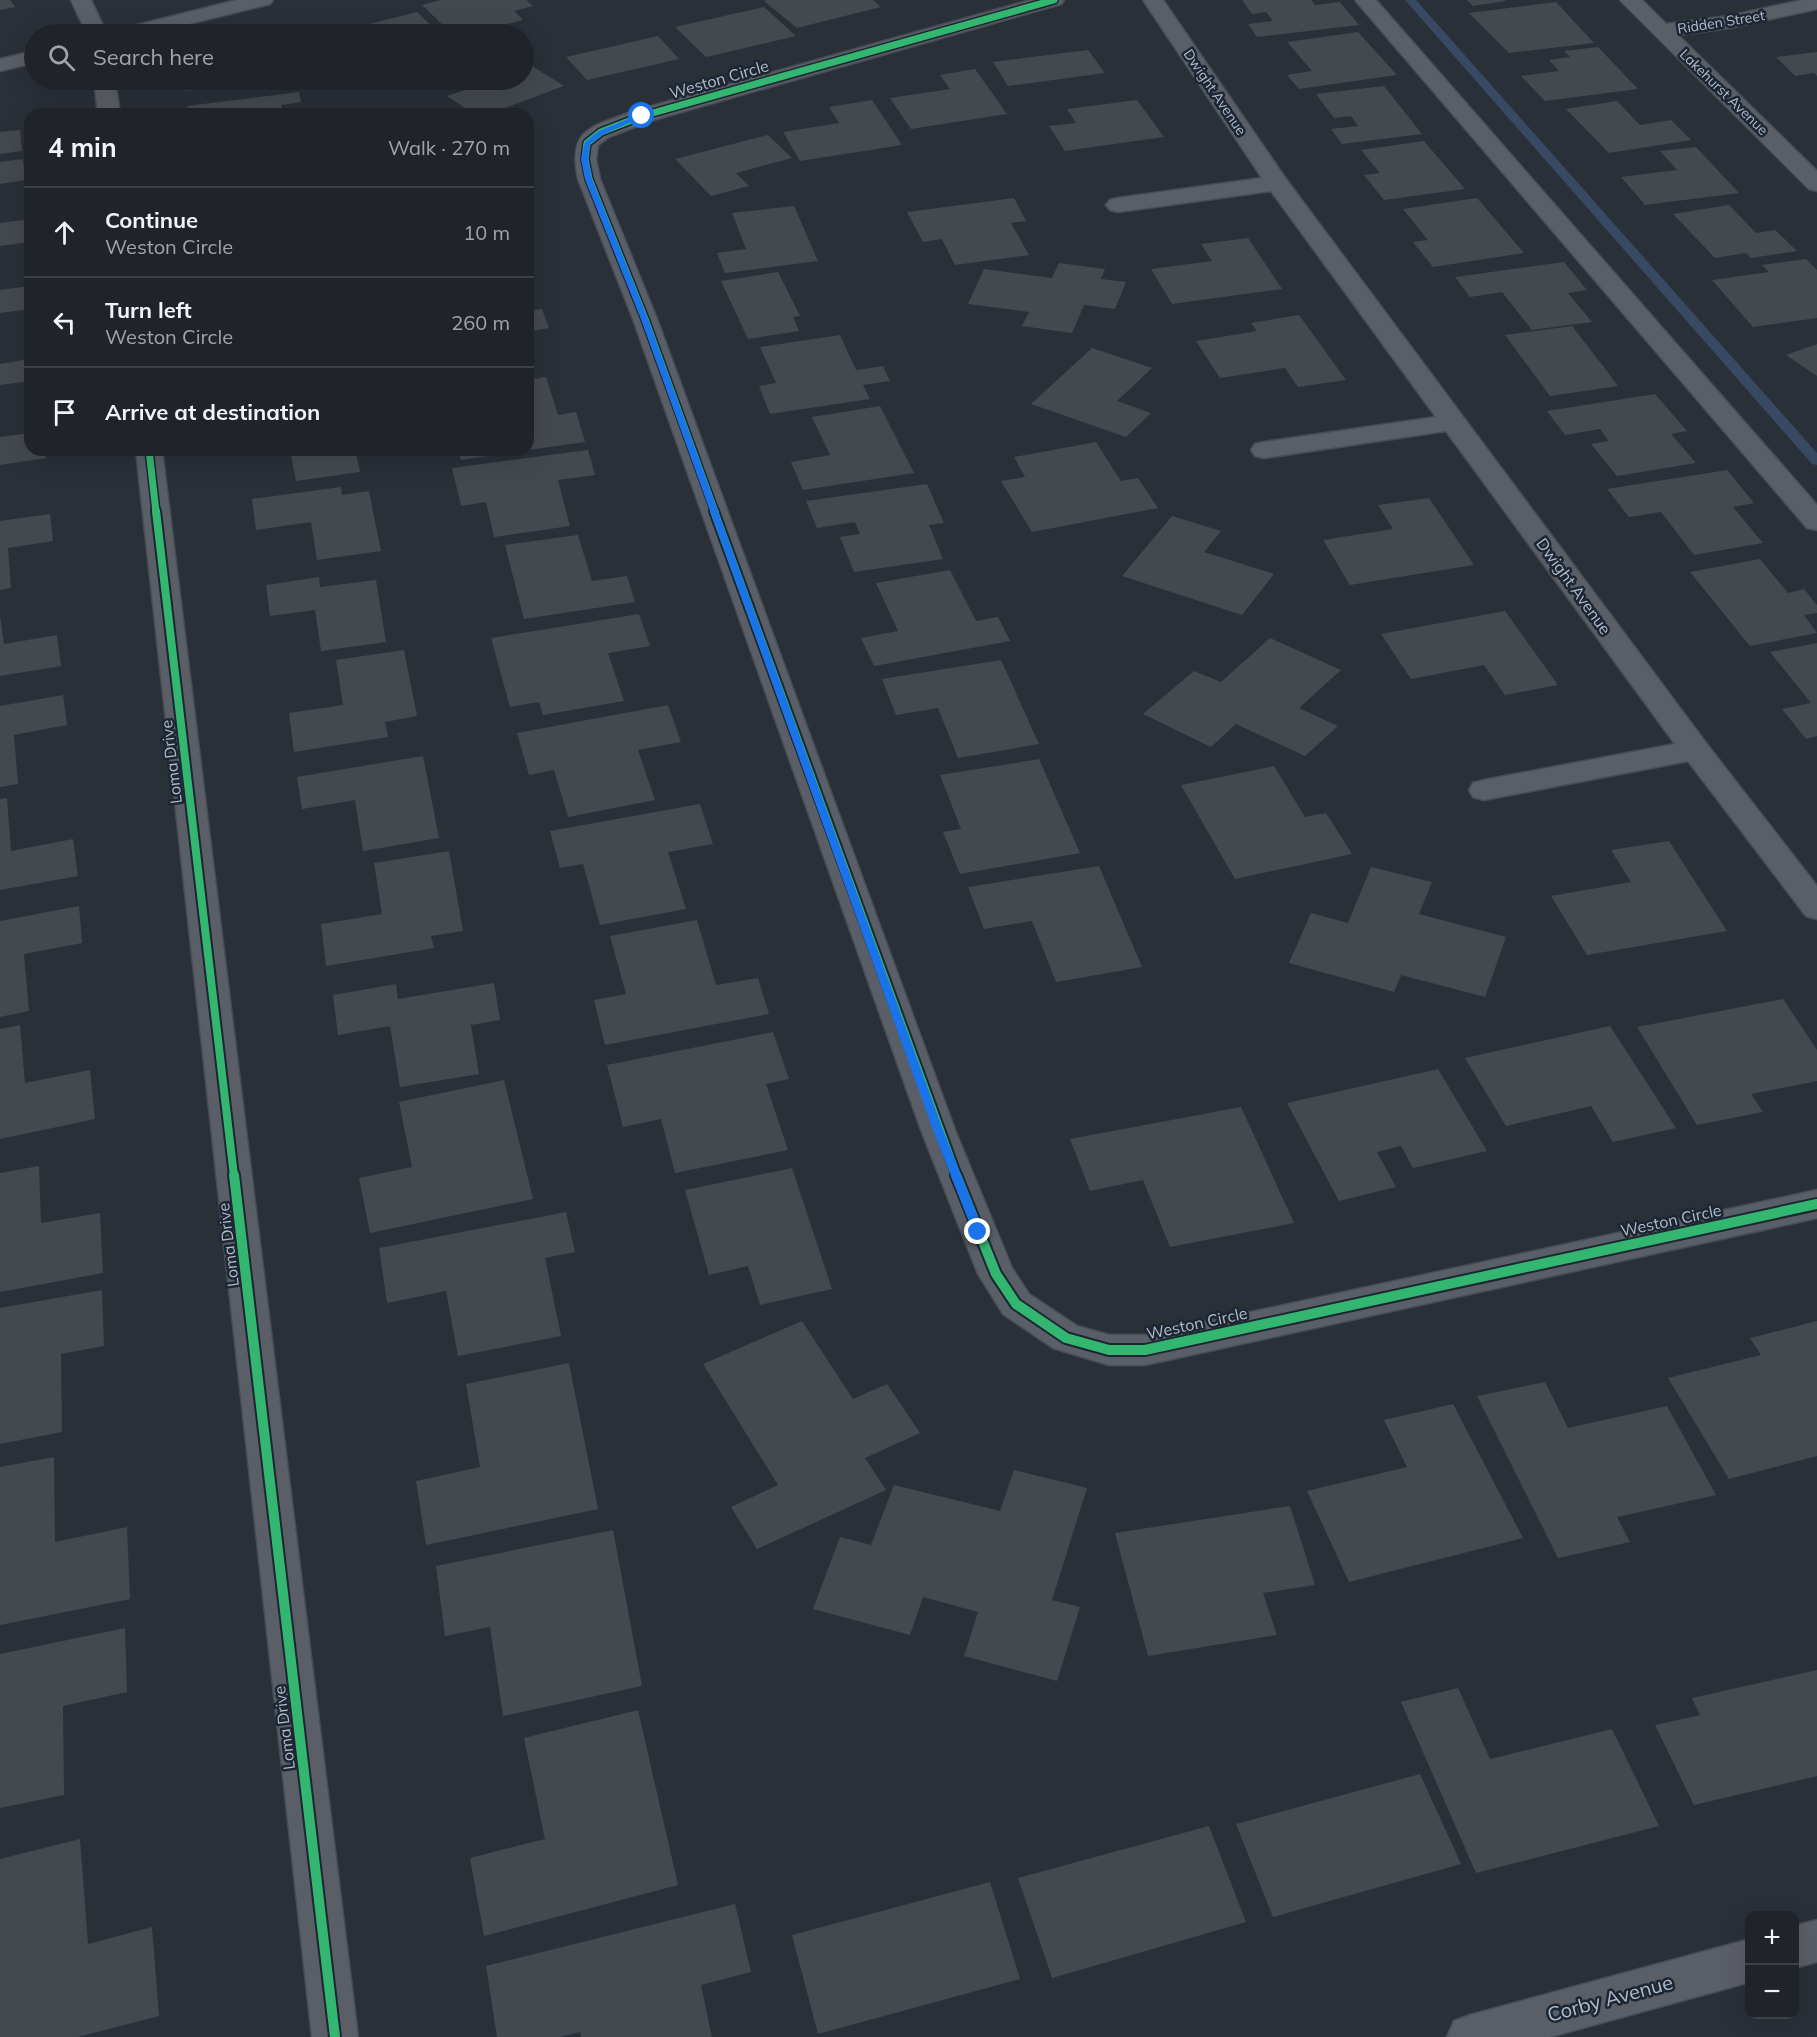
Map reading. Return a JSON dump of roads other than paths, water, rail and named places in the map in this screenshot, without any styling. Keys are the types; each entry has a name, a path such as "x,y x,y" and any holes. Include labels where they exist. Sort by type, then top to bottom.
{"street":[{"path":"81,0 92,24"},
{"path":"165,24 263,0"},
{"name":"Weston Circle","path":"1054,0 642,116 601,132 587,143 585,159 589,179 645,319 938,1130 996,1274 1016,1305 1066,1338 1109,1350 1145,1350 1817,1204"},
{"name":"Dwight Avenue","path":"1153,0 1277,183 1695,750 1817,908"},
{"path":"1365,0 1817,522"},
{"name":"Lakehurst Avenue","path":"1630,0 1817,184"},
{"name":"Ridden Street","path":"1660,31 1751,18 1817,3"},
{"path":"0,65 24,59"},
{"path":"106,90 108,108"},
{"path":"1118,205 1277,183"},
{"path":"1263,450 1454,422"},
{"name":"Loma Drive","path":"150,456 335,2037"},
{"path":"1484,790 1695,750"},
{"path":"1799,1946 1817,1941"},
{"name":"Corby Avenue","path":"1470,2037 1745,1961"}],"waterway":[{"path":"1410,0 1817,461"}]}
